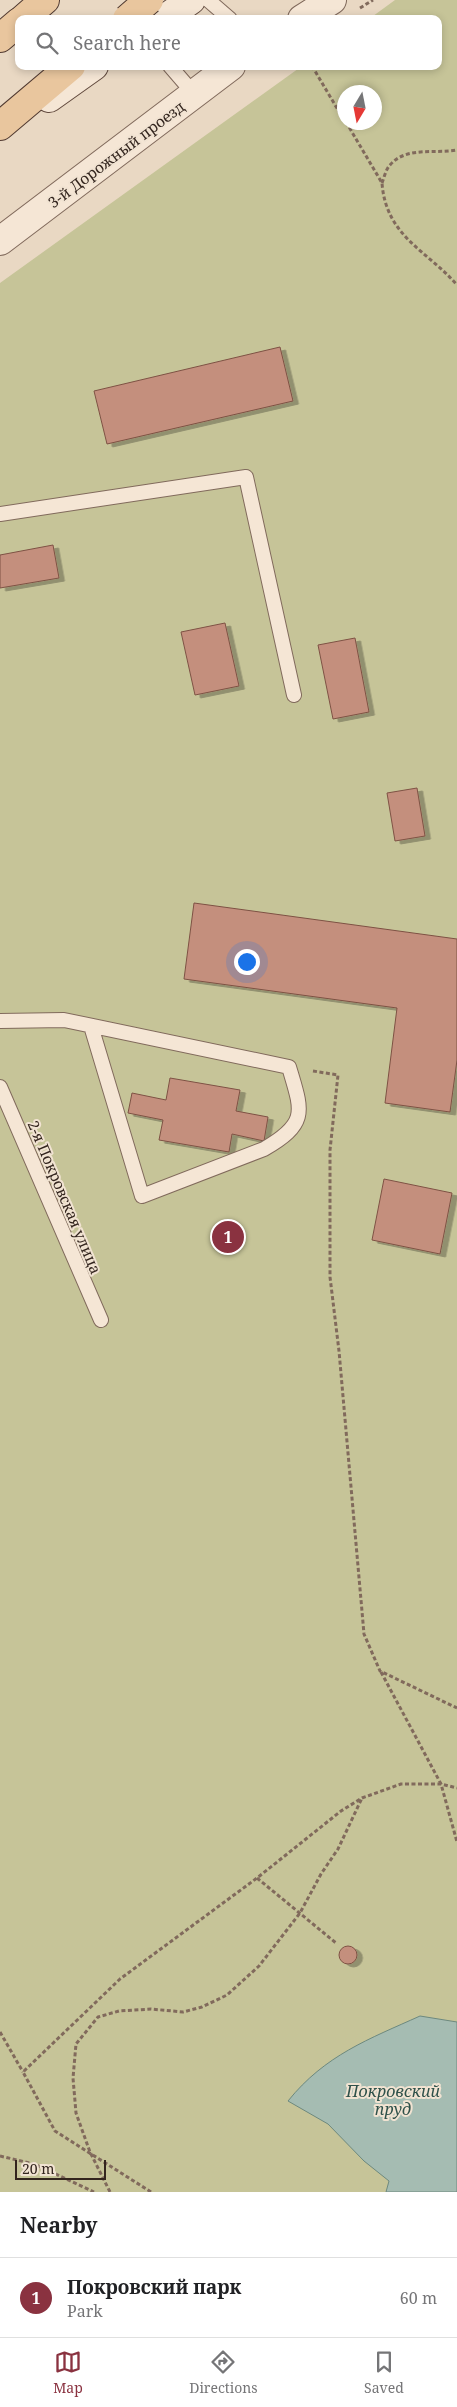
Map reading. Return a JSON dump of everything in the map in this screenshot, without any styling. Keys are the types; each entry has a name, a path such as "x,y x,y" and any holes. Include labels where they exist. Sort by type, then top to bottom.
{"main road":[{"path":"27,15 44,0"},
{"path":"132,15 149,0"},
{"path":"0,38 15,25"},
{"path":"0,126 66,70"}],"street":[{"path":"170,15 191,0"},
{"path":"308,15 332,0"},
{"path":"0,131 88,70"},
{"name":"3-й Дорожный проезд","path":"3,233 195,95 226,70"}],"lane":[{"path":"208,0 225,15"},
{"path":"0,114 53,70"},
{"path":"173,70 195,95"},
{"path":"0,514 246,477 294,695"},
{"path":"0,1021 64,1020 289,1067 301,1107 295,1126 282,1139 264,1149 142,1196 91,1026"},
{"name":"2-я Покровская улица","path":"0,1087 101,1320"}],"path":[{"path":"314,70 337,108"},
{"path":"350,130 382,184 383,193 394,221 413,246 457,285"},
{"path":"382,184 390,165 406,155 457,150"},
{"path":"289,1067 338,1075 329,1177 330,1277 339,1350 364,1634 380,1671 441,1784 457,1842"},
{"path":"380,1671 457,1708"},
{"path":"23,2072 120,1979 257,1878 314,1831 362,1798 401,1784 441,1784 457,1788"},
{"path":"110,2192 90,2152 76,2113 73,2078 76,2044 98,2017 119,2011 150,2009 183,2012 202,2007 227,1995 259,1966 300,1914 321,1874 338,1849 362,1798"},
{"path":"257,1878 336,1943"},
{"path":"0,2032 55,2131 151,2192"},
{"path":"0,2156 34,2164 94,2192"}],"shaded area":[{"path":"395,0 457,0 457,2192 0,2192 0,283 296,70 442,70 442,15 374,15"}],"water":[{"name":"Покровский пруд","path":"420,2016 457,2022 457,2192 386,2192 389,2181 364,2161 328,2124 288,2101 302,2085 333,2060 366,2041"}],"building":[{"path":"280,347 293,401 107,444 94,391"},
{"path":"53,545 59,578 0,588 0,555"},
{"path":"225,623 239,686 195,695 181,632"},
{"path":"355,638 369,712 333,719 318,645"},
{"path":"417,788 425,836 395,841 387,793"},
{"path":"194,903 457,939 457,1060 450,1112 385,1103 397,1008 184,979"},
{"path":"170,1078 240,1090 236,1111 268,1117 264,1141 232,1134 229,1152 159,1140 163,1120 128,1113 132,1093 166,1100"},
{"path":"384,1179 452,1193 440,1254 372,1240"},
{"path":"348,1946 354,1949 357,1955 354,1961 348,1964 342,1961 339,1955 342,1949"}],"place":[{"name":"Покровский парк","path":"228,1237"}]}
